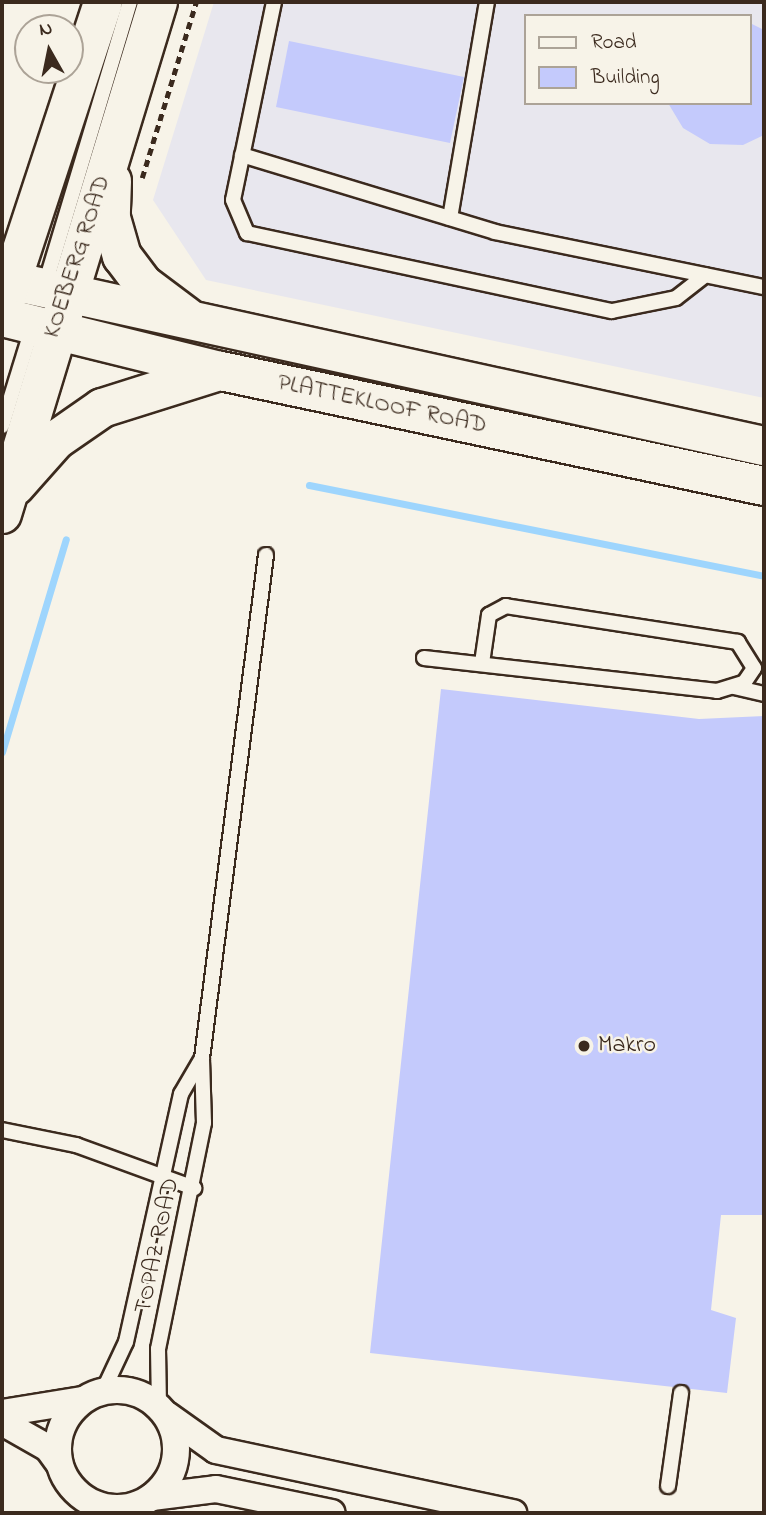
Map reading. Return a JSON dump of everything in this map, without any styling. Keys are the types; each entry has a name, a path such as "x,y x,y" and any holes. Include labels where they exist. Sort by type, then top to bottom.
{"main road":[{"name":"KOEBERG ROAD","path":"4,505 32,307 103,2"},
{"name":"KOEBERG ROAD","path":"32,307 116,136 158,2"},
{"path":"116,136 111,206 122,256 143,284 197,324"},
{"name":"PLATTEKLOOF ROAD","path":"32,307 197,324 764,446"},
{"name":"PLATTEKLOOF ROAD","path":"32,307 221,371 764,486"},
{"path":"4,505 56,440 92,414 143,391 221,371"}],"street":[{"path":"2,1413 92,1395 133,1391 216,1450 513,1513"},
{"path":"58,1462 57,1439 92,1395"},
{"path":"152,1497 176,1459 163,1410"},
{"path":"2,1422 36,1440 58,1462 85,1500 131,1507 152,1497 216,1489 332,1513"}],"lane":[{"path":"2,426 32,307 130,2"},
{"path":"274,2 242,155 234,208 239,224 260,240 612,312 676,298 705,275"},
{"path":"450,218 488,2"},
{"path":"242,155 450,218 764,287"},
{"path":"202,1058 266,555"},
{"path":"482,663 489,615 506,606 738,642 754,668 734,687"},
{"path":"424,658 646,685 734,687 764,694"},
{"name":"TOPAZ ROAD","path":"92,1395 127,1342 181,1094 202,1058"},
{"name":"TOPAZ ROAD","path":"163,1410 158,1349 194,1188 207,1094 202,1058"},
{"path":"2,1130 76,1145 194,1188"},
{"path":"668,1486 681,1393"}],"path":[{"path":"138,191 196,2"}],"shaded area":[{"path":"214,2 764,2 764,398 206,280 153,200"}],"building":[{"path":"752,24 764,30 764,135 743,145 710,144 683,128 669,105 752,105"},
{"path":"289,41 464,77 450,143 276,107"},
{"name":"Makro","path":"441,689 699,719 764,716 764,1215 721,1215 711,1310 736,1318 727,1393 370,1353"}],"waterway":[{"path":"309,485 764,576"},
{"path":"2,752 66,539"}],"place":[{"name":"Makro","path":"584,1046"}]}
